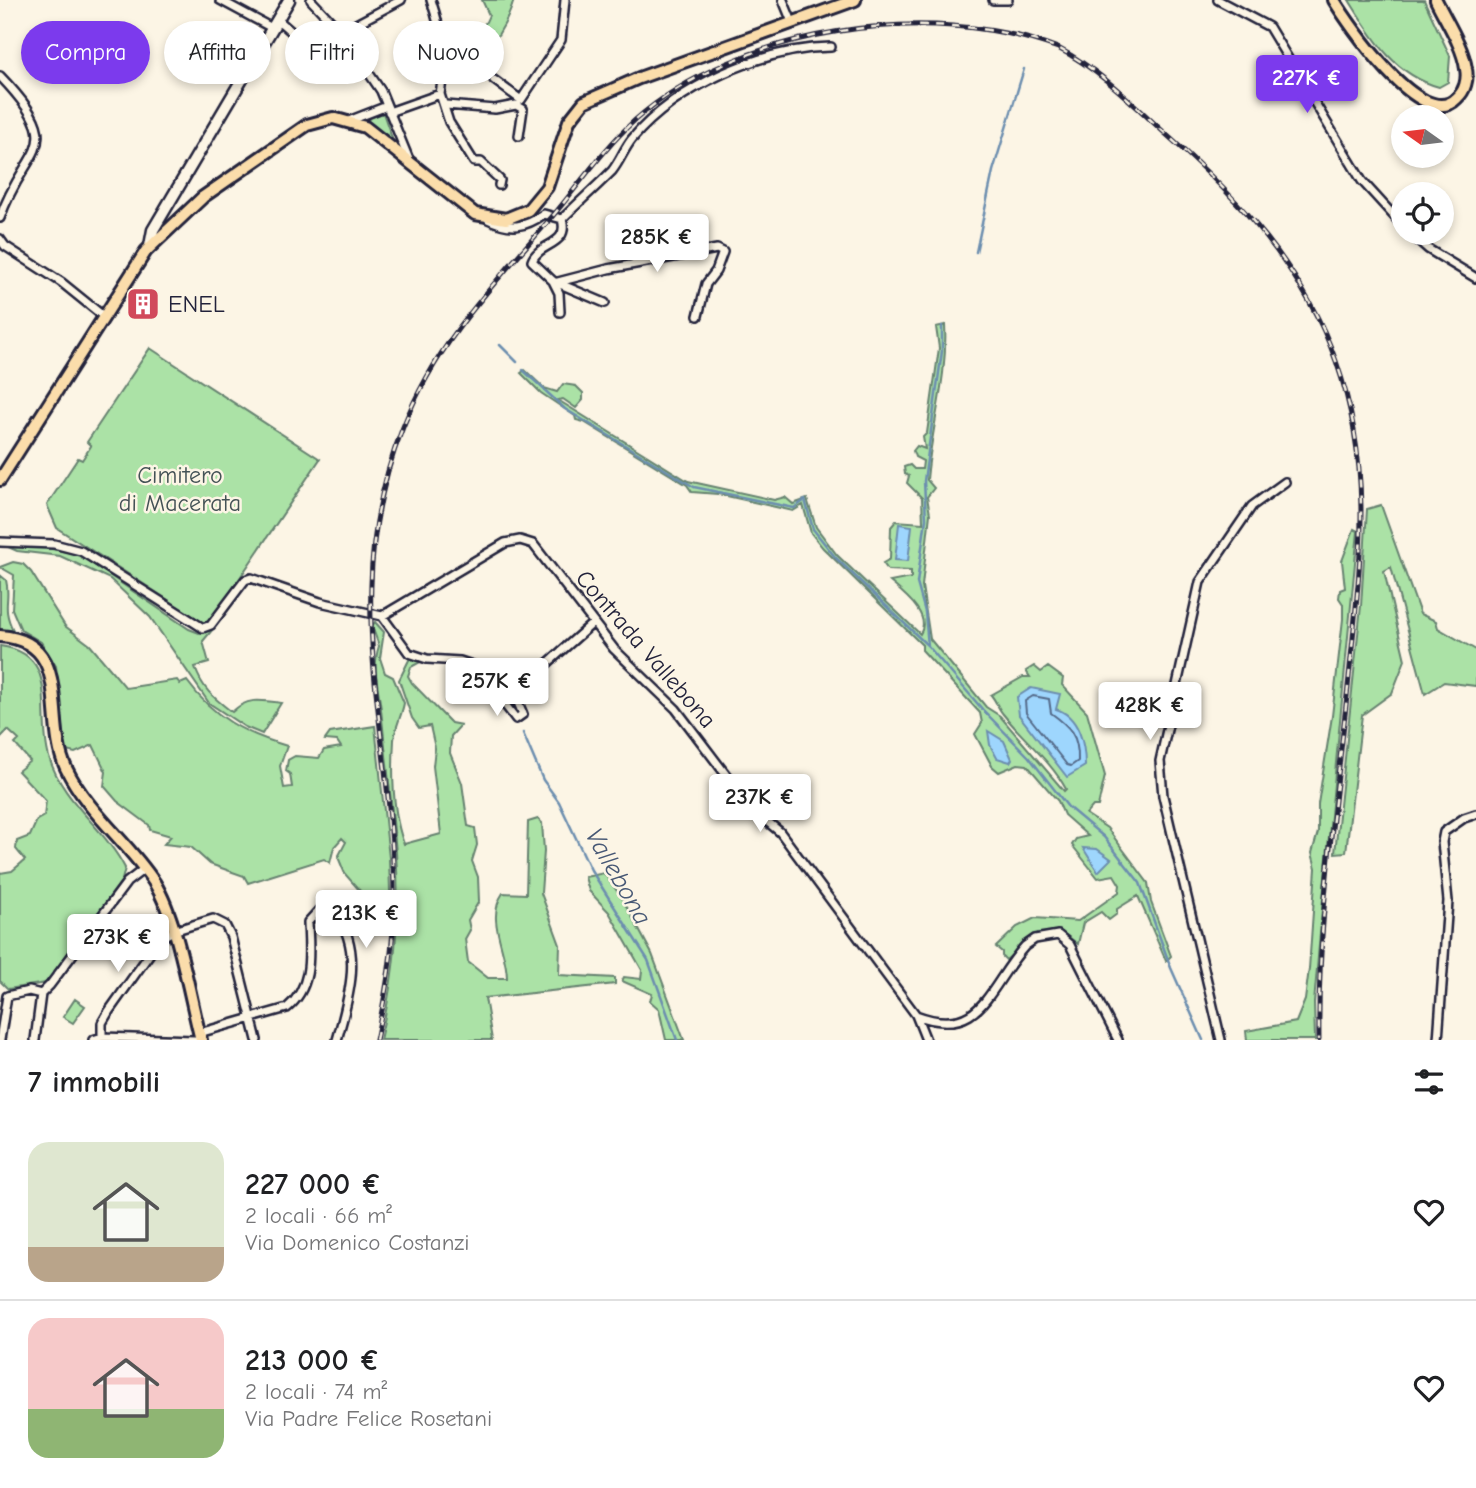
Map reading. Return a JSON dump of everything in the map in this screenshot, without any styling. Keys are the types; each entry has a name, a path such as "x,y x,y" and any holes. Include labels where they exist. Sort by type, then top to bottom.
{"main road":[{"path":"150,246 153,230 289,0"},
{"path":"0,480 150,246 203,197 285,139 316,121 333,118 351,120 379,136 460,204 485,217 500,219 516,216 539,199 547,187 569,121 584,102 855,0"},
{"path":"1334,0 1385,70 1416,94 1434,103 1446,104 1454,102 1462,94 1466,82 1466,67 1436,0"},
{"path":"0,636 29,643 46,666 52,679 58,741 65,766 81,794 154,883 167,910 173,931 198,1038"},
{"path":"0,641 27,648 46,666"},
{"path":"140,869 173,931"}],"street":[{"path":"220,0 275,24 285,31"},
{"path":"311,0 331,21"},
{"path":"362,21 401,0"},
{"path":"431,0 442,33 444,55 440,94 446,105 449,122 474,162 481,162 499,180 499,185"},
{"path":"499,84 521,100 561,40 565,0"},
{"path":"783,0 792,22"},
{"path":"993,0 1008,0"},
{"path":"1218,0 1269,27 1362,181 1391,213"},
{"path":"605,303 556,282 531,261 534,255 558,241 563,234 562,219 611,171 633,139 676,101 714,77 747,64 807,47 831,47"},
{"path":"0,76 35,117 40,133 34,154 0,218"},
{"path":"376,84 411,163"},
{"path":"351,120 440,94"},
{"path":"446,105 495,109 516,105 523,109 519,136"},
{"path":"485,217 497,223 526,227 544,214 562,219"},
{"path":"0,239 5,246 61,282 103,316"},
{"path":"1424,245 1476,278"},
{"path":"556,282 608,269 718,249 723,252 716,271 706,284 698,316"},
{"path":"556,282 560,312"},
{"path":"1221,1040 1163,796 1160,761 1199,582 1252,506 1285,482"},
{"name":"Contrada Vallebona","path":"382,616 505,543 520,540 538,547 614,649 676,709 752,809 780,832 916,1015 926,1040"},
{"path":"0,542 54,544 81,551 203,628 211,625 239,586 251,578 320,602 382,616 409,653 427,659 460,661 475,666 516,719 523,714 514,693 593,622"},
{"path":"1438,1040 1448,901 1442,842 1444,832 1464,818 1476,814"},
{"path":"35,1040 41,994 127,882 140,869"},
{"path":"93,1040 102,1037 198,1038 287,1008 300,996 309,969 308,922 319,910 329,911 342,923 350,940 352,958 337,1040"},
{"path":"102,1037 102,1023 156,944 173,931 213,919 225,925 257,1040"},
{"path":"916,1015 950,1024 965,1021 978,1011 1025,946 1035,939 1058,935 1070,945 1118,1040"},
{"path":"0,1040 6,996 29,991 41,994"}],"green space":[{"path":"482,0 514,0 504,25 504,21 486,21 489,15"},
{"path":"1349,0 1424,0 1450,56 1448,82 1439,87 1423,81 1396,64 1375,40"},
{"path":"383,113 393,141 365,120"},
{"path":"945,325 942,383 927,480 934,488 927,497 930,514 922,586 930,639 986,707 1000,716 1064,791 1066,789 1052,769 1003,714 991,695 1023,677 1030,677 1026,671 1034,666 1041,672 1048,667 1063,678 1062,685 1087,712 1105,776 1098,806 1093,806 1086,814 1107,828 1148,883 1151,902 1171,956 1166,961 1138,896 1117,909 1117,914 1109,920 1101,912 1083,923 1078,944 1062,932 1038,933 1006,960 996,947 1017,927 1035,918 1078,921 1119,892 1120,885 1114,875 1098,878 1072,845 1076,839 1088,836 1064,815 1058,801 1027,765 1018,764 999,772 992,766 975,734 982,723 980,713 922,650 922,645 823,548 811,533 803,505 793,511 718,494 692,492 687,485 584,422 576,420 575,416 541,393 521,373 525,370 544,388 557,392 563,384 576,386 583,393 583,400 576,408 563,399 558,400 688,481 774,500 785,497 793,504 807,499 816,527 837,555 920,634 922,620 915,605 890,582 911,578 911,571 888,570 883,563 890,559 891,527 896,521 923,523 922,498 907,483 909,476 905,474 904,467 910,465 914,469 922,469 923,461 915,457 913,451 917,446 925,449 923,437 927,433 939,348 936,327"},
{"name":"Cimitero di Macerata","path":"150,348 320,459 212,619 204,623 57,528 47,505 78,458 82,460 91,446 87,442"},
{"path":"1381,505 1420,614 1436,621 1438,628 1476,650 1476,686 1444,682 1425,694 1391,567 1384,571 1405,660 1392,693 1362,715 1346,852 1335,853 1361,606 1367,509"},
{"path":"1354,529 1358,531 1314,1003 1315,1040 1247,1040 1246,1031 1296,1022 1305,1000 1316,868 1312,853 1318,832 1318,804 1343,619 1343,604 1339,598 1340,590 1345,588 1342,561"},
{"path":"31,545 78,554 189,629 199,633 213,629 203,641 209,663 195,667 198,675 209,692 232,712 249,702 281,703 262,734 245,727 209,703 150,617 110,579 60,556 17,551 6,546"},
{"path":"13,562 23,564 31,572 65,626 90,645 126,688 177,680 180,684 187,681 208,705 231,722 257,736 287,746 280,766 284,788 292,787 290,774 286,771 288,760 295,756 319,758 324,750 341,747 337,741 325,740 330,733 375,726 389,858 391,925 384,926 375,909 371,911 374,926 364,933 355,903 368,900 345,874 338,857 346,842 342,838 334,847 330,863 324,859 248,883 244,876 210,864 191,847 164,844 171,836 150,830 149,825 117,801 104,786 106,772 93,745 75,753 66,751 56,666 41,642 21,630 12,609 14,575 0,567"},
{"path":"0,575 6,580 7,609 13,630 0,631"},
{"path":"375,622 384,632 380,658 385,673 393,677 404,703 395,735 393,765 395,805 404,844 441,834 433,766 435,748 430,726 419,728 412,718 399,680 410,658 422,661 411,667 408,676 412,683 451,723 461,725 451,736 450,753 462,783 468,826 475,828 477,845 472,861 478,877 479,901 468,920 470,930 465,939 468,962 488,978 507,978 496,913 503,893 526,894 528,822 538,819 542,823 544,851 541,893 560,945 559,975 615,978 615,984 485,998 492,1040 380,1040 395,947 398,901 391,799 376,677 379,646 372,626"},
{"path":"0,646 19,651 32,661 39,673 43,688 46,740 55,773 125,868 122,880 46,983 8,989 0,981 0,873 12,871 25,860 16,849 17,841 30,836 37,820 44,816 46,801 18,771 30,761 15,744 19,740 8,730 0,738"},
{"path":"604,873 622,898 652,954 684,1040 666,1040 659,1009 650,1001 652,994 622,981 624,977 641,979 642,970 609,912 589,891 585,877"},
{"path":"75,999 85,1006 73,1023 63,1017"}],"water":[{"path":"899,524 912,526 908,561 895,560"},
{"path":"1031,688 1060,694 1056,709 1070,718 1079,732 1085,766 1067,777 1019,715 1017,697"},
{"path":"988,731 1004,741 1012,759 1010,762 997,758 990,745"},
{"path":"1083,848 1097,849 1111,859 1098,872"}],"waterway":[{"path":"976,252 993,171 1024,69"},
{"path":"942,326 942,351 924,481 926,519 917,583 925,612 928,646 983,710 1029,757 1068,807 1104,837 1140,883 1171,968 1203,1040"},
{"path":"500,345 517,362"},
{"path":"523,370 565,409 694,487 794,508 805,500 813,529 835,557 928,646"},
{"name":"Vallebona","path":"523,733 543,780 559,802 591,870 648,960 677,1040"}],"railway":[{"path":"376,1040 389,970 394,900 392,838 373,663 373,548 383,488 403,427 417,396 449,341 468,316 602,155 635,120 678,89 727,63 781,44 838,32 895,25 953,26 1007,34 1058,48 1088,67 1195,160 1244,211 1287,266 1322,327 1348,400 1360,475 1361,513 1354,627 1321,947 1319,1040"}],"place":[{"name":"ENEL","path":"143,304"}]}
